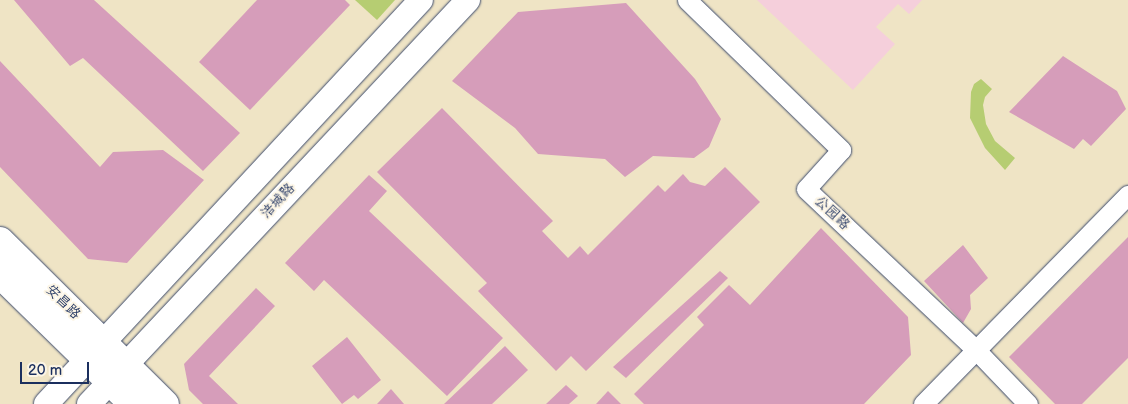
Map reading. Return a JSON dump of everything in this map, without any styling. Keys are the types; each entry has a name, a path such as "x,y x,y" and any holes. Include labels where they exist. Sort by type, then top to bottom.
{"main road":[{"name":"安昌路","path":"0,240 95,351"},
{"name":"安昌路","path":"0,274 95,351 118,373"},
{"path":"118,373 133,404"},
{"path":"118,373 165,404"}],"street":[{"path":"46,404 421,0"},
{"name":"涪城路","path":"90,404 468,0"},
{"name":"公园路","path":"688,0 842,150 806,188 976,350 1028,404"},
{"path":"923,404 1128,195"}],"shaded area":[{"path":"757,0 922,0 909,14 898,4 876,27 895,44 853,90"}],"green space":[{"path":"355,0 395,0 377,20"},
{"path":"981,79 992,89 985,97 983,105 986,124 995,141 1015,158 1005,170 985,148 970,118 971,92 974,84"}],"building":[{"path":"14,0 94,0 240,133 203,171 83,58 70,66"},
{"path":"257,0 345,0 350,5 250,110 199,62"},
{"path":"626,3 695,79 721,119 709,147 694,158 653,156 625,177 605,159 538,154 515,128 452,81 518,12"},
{"path":"1063,56 1117,91 1126,109 1091,146 1083,139 1074,149 1009,112"},
{"path":"0,61 100,167 113,152 163,150 204,180 127,263 88,259 0,167"},
{"path":"442,108 553,221 542,231 568,258 580,246 588,255 658,185 665,192 683,174 690,182 705,186 725,167 760,202 586,371 571,356 556,371 478,291 487,283 377,172"},
{"path":"369,175 387,191 369,211 503,338 447,396 324,280 314,291 285,263"},
{"path":"821,228 908,317 911,355 864,404 644,404 634,394 704,325 697,317 729,285 750,305"},
{"path":"1128,237 1128,358 1082,404 1055,404 1009,357"},
{"path":"963,245 988,278 970,295 971,309 963,323 924,281"},
{"path":"720,271 728,278 626,378 613,367"},
{"path":"256,288 275,306 209,376 238,404 203,404 189,390 184,364"},
{"path":"347,337 381,380 358,399 354,395 342,404 312,366"},
{"path":"505,346 528,370 492,404 444,404"},
{"path":"566,385 578,396 569,404 546,404"},
{"path":"391,389 404,404 377,404"},
{"path":"608,391 621,404 596,404"}]}
